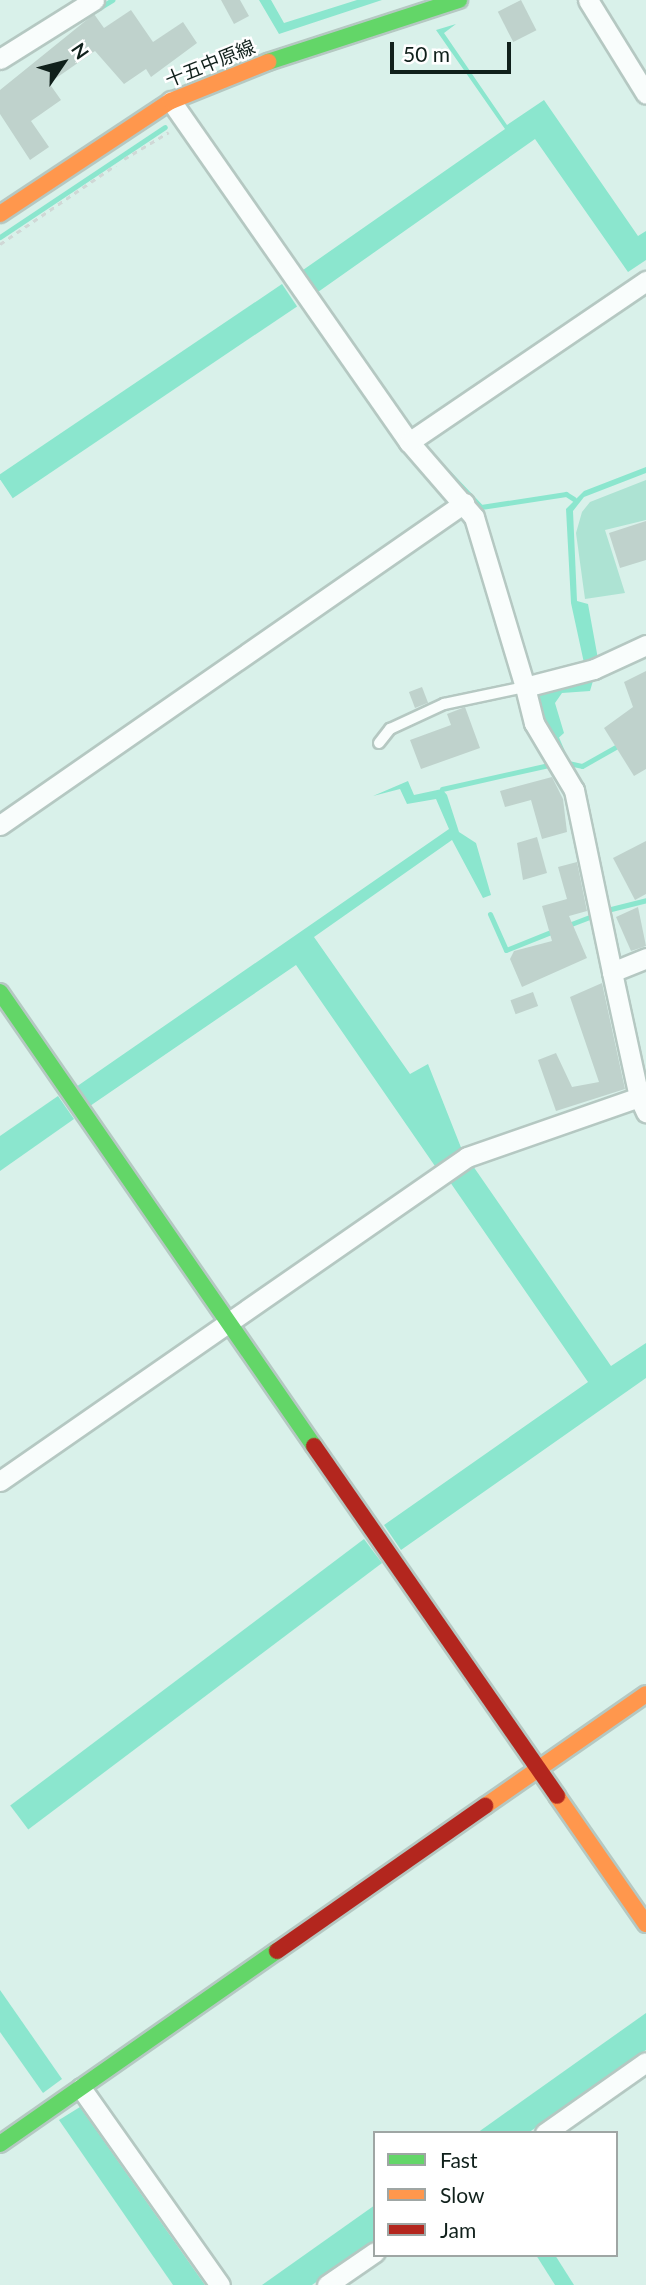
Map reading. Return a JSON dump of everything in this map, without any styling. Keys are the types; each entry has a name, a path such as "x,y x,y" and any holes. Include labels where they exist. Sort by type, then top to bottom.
{"street":[{"path":"0,59 94,0"},
{"name":"十五中原線","path":"0,214 171,101 459,0"},
{"path":"588,0 646,94"},
{"path":"0,1481 467,1157 643,1105 574,790 534,723 526,687 474,517 409,442 171,101"},
{"path":"409,442 646,281"},
{"path":"0,825 464,503"},
{"path":"526,687 594,669 646,645"},
{"path":"612,972 646,958"},
{"path":"0,992 646,1923"},
{"path":"0,2144 646,1694"},
{"path":"548,2131 646,2062"},
{"path":"81,2088 220,2285"},
{"path":"327,2285 373,2253"}],"lane":[{"path":"379,743 390,729 444,704 526,687"}],"path":[{"path":"0,244 186,122"}],"shaded area":[{"path":"259,0 271,0 284,23 357,0 382,0 279,34"},
{"path":"456,24 444,33 507,125 544,100 638,236 646,231 646,260 628,272 535,139 318,292 303,270 505,129 436,30"},
{"path":"282,284 297,306 13,498 0,479 0,474"},
{"path":"646,467 646,473 584,497 573,511 577,601 588,604 598,659 584,663 571,603 566,509 584,491"},
{"path":"646,480 646,520 605,530 625,593 585,599 576,533 582,512 590,502"},
{"path":"595,674 590,691 562,693 555,703 564,733 554,742 531,702 538,691"},
{"path":"408,781 414,795 442,789 447,795 459,832 476,843 491,895 483,898 452,840 314,937 410,1074 428,1064 462,1150 437,1169 296,965 90,1106 76,1087 449,829 436,799 407,804 400,789 373,796"},
{"path":"58,1096 74,1119 0,1171 0,1136"},
{"path":"473,1166 611,1366 646,1343 646,1378 401,1550 384,1525 588,1382 450,1182"},
{"path":"364,1539 382,1563 28,1830 10,1806"},
{"path":"0,1990 62,2079 43,2093 0,2032"},
{"path":"646,2013 646,2050 531,2131 480,2131"},
{"path":"80,2107 205,2285 173,2285 59,2120"},
{"path":"373,2206 373,2242 312,2285 262,2285"},
{"path":"537,2257 556,2257 574,2285 555,2285"}],"building":[{"path":"221,0 240,0 249,16 234,24"},
{"path":"521,0 536,30 513,42 498,12"},
{"path":"131,10 153,42 183,22 197,43 151,77 146,69 124,84 95,51 49,83 61,100 31,121 49,147 30,160 0,114 0,90 94,14 104,28"},
{"path":"646,521 646,560 620,568 609,533"},
{"path":"646,671 646,769 634,776 604,728 633,707 624,682"},
{"path":"422,687 428,703 415,708 409,692"},
{"path":"465,707 480,748 421,769 410,740 451,725 447,714"},
{"path":"552,777 563,799 567,832 542,839 531,800 505,807 500,791"},
{"path":"537,837 547,873 523,880 517,843"},
{"path":"646,841 646,894 635,900 613,858"},
{"path":"577,862 587,911 569,916 587,958 522,987 510,959 514,951 552,941 542,906 567,899 558,867"},
{"path":"638,907 646,946 631,951 616,917"},
{"path":"602,983 625,1089 556,1111 538,1060 556,1053 572,1087 599,1082 570,997"},
{"path":"533,992 538,1006 516,1014 510,1000"}],"waterway":[{"path":"79,20 112,0"},
{"path":"0,237 165,127"},
{"path":"443,467 481,507 566,494 574,499"},
{"path":"555,735 563,754"},
{"path":"568,763 582,766 621,744"},
{"path":"442,789 553,764"},
{"path":"611,909 646,900"},
{"path":"490,914 506,950 556,930"},
{"path":"566,926 592,916"}],"traffic: fast":[{"path":"268,62 459,0"},
{"path":"0,992 314,1446"},
{"path":"0,2144 277,1951"}],"traffic: slow":[{"path":"0,214 171,101 268,62"},
{"path":"485,1806 646,1694"},
{"path":"557,1796 646,1924"}],"traffic: jam":[{"path":"314,1446 557,1796"},
{"path":"277,1951 485,1806"}]}
